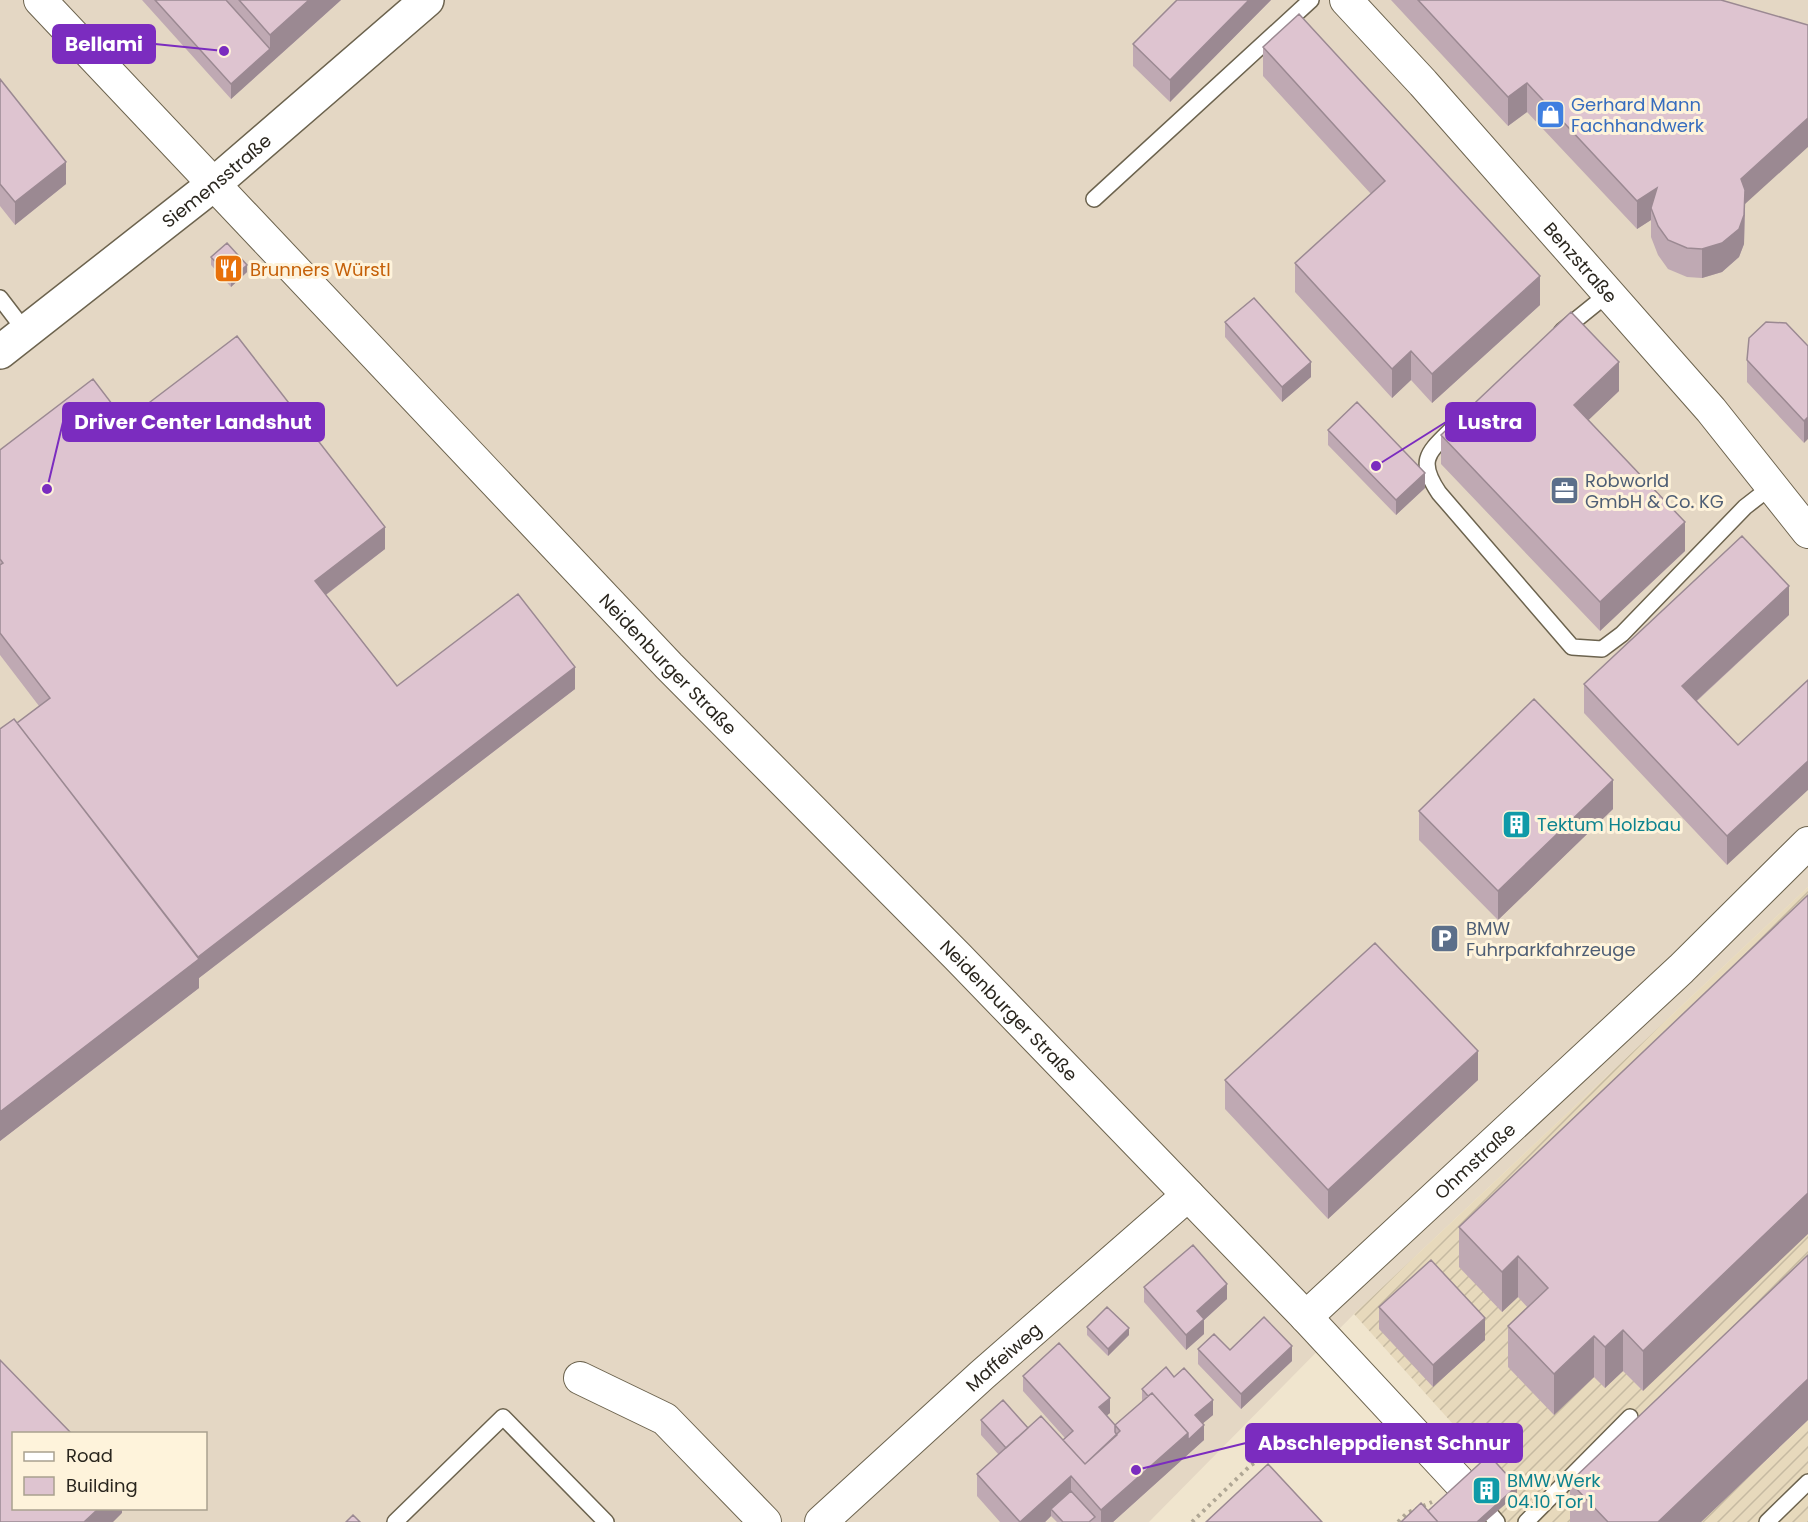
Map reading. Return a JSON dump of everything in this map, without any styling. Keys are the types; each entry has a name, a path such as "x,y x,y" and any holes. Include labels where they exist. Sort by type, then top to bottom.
{"main road":[{"name":"Siemensstraße","path":"0,352 214,184 427,0"}],"street":[{"name":"Neidenburger Straße","path":"40,0 669,666 958,957 1306,1317"},
{"name":"Benzstraße","path":"1346,0 1438,100 1712,410 1808,532"},
{"name":"Ohmstraße","path":"1306,1317 1681,969 1808,843"},
{"name":"Maffeiweg","path":"821,1522 982,1375 1188,1195"},
{"path":"1306,1317 1463,1486"},
{"path":"580,1378 665,1419 765,1522"}],"lane":[{"path":"1094,199 1311,0"},
{"path":"1554,337 1608,293"},
{"path":"0,298 26,332"},
{"path":"1463,419 1431,449 1426,466 1430,479 1439,493 1572,647 1602,649 1622,634 1745,507 1772,486"},
{"path":"395,1522 503,1417 606,1522"},
{"path":"1526,1522 1630,1417"},
{"path":"1767,1522 1808,1482"}],"path":[{"path":"1192,1522 1251,1465 1288,1444"},
{"path":"1398,1522 1407,1513 1432,1502"}],"shaded area":[{"path":"0,0 1808,0 1808,887 1354,1314 1149,1522 0,1522"},
{"path":"1808,887 1808,1522 1424,1522 1488,1463 1354,1314"}],"building":[{"path":"155,0 226,0 270,49 231,84"},
{"path":"239,0 309,0 270,35"},
{"path":"1177,0 1249,0 1170,80 1133,44"},
{"path":"1418,0 1721,0 1808,25 1808,118 1741,179 1745,190 1744,215 1739,229 1722,243 1702,249 1687,248 1668,240 1658,226 1651,208 1657,188 1637,201 1527,83 1508,97"},
{"path":"1299,14 1540,276 1432,374 1411,351 1392,369 1295,263 1385,181 1263,47"},
{"path":"0,79 66,162 15,202 0,184"},
{"name":"Brunners Würstl","path":"227,243 247,265 231,279 211,257"},
{"path":"1254,298 1311,362 1282,387 1225,322"},
{"path":"1571,312 1619,362 1574,405 1685,522 1600,602 1441,435"},
{"path":"1766,322 1786,323 1808,346 1808,417 1804,421 1747,360 1749,338"},
{"path":"237,336 385,527 315,581 397,686 518,594 575,667 198,957 17,723 50,698 0,633 0,565 3,563 0,559 0,450 93,379 125,421"},
{"path":"1357,402 1425,473 1396,500 1328,430"},
{"path":"1742,536 1789,586 1682,686 1738,745 1808,680 1808,761 1727,836 1584,684"},
{"name":"Tektum Holzbau","path":"1534,699 1613,780 1498,891 1419,811"},
{"path":"14,719 199,959 0,1112 0,729"},
{"path":"1808,895 1808,1193 1643,1351 1623,1330 1605,1347 1594,1336 1554,1374 1508,1326 1548,1288 1518,1256 1502,1272 1459,1227"},
{"path":"1375,943 1478,1051 1328,1190 1225,1080"},
{"path":"1193,1245 1227,1284 1197,1311 1204,1319 1186,1335 1144,1287"},
{"path":"1808,1255 1808,1379 1658,1522 1608,1522 1570,1482"},
{"path":"1431,1260 1485,1318 1433,1365 1379,1307"},
{"path":"1107,1307 1129,1328 1108,1349 1087,1327"},
{"path":"1264,1317 1292,1346 1241,1394 1198,1349 1214,1334 1230,1350"},
{"path":"1059,1343 1110,1398 1099,1407 1115,1425 1117,1435 1085,1464 1063,1440 1073,1431 1023,1376"},
{"path":"0,1360 70,1432 12,1432 12,1510 97,1510 84,1522 0,1522"},
{"path":"1166,1367 1174,1377 1184,1368 1213,1400 1195,1415 1204,1425 1188,1440 1188,1433 1152,1393 1148,1396 1142,1389"},
{"path":"1152,1393 1188,1433 1101,1510 1071,1476 1020,1522 977,1474 1041,1416 1085,1464 1120,1431 1115,1425"},
{"path":"1003,1400 1028,1428 1006,1448 981,1420"},
{"name":"BMW Werk 04.10 Tor 1","path":"1489,1455 1517,1486 1477,1522 1438,1522 1428,1511"},
{"path":"1268,1464 1322,1522 1206,1522"},
{"path":"1071,1491 1095,1517 1089,1522 1063,1522 1051,1509"},
{"path":"1421,1503 1438,1522 1401,1522"},
{"path":"353,1515 360,1522 346,1522"}],"place":[{"name":"Bellami","path":"224,51"},
{"name":"Gerhard Mann Fachhandwerk","path":"1550,114"},
{"name":"Brunners Würstl","path":"229,269"},
{"name":"Lustra","path":"1376,466"},
{"name":"Driver Center Landshut","path":"47,489"},
{"name":"Robworld GmbH & Co. KG","path":"1564,490"},
{"name":"Tektum Holzbau","path":"1516,824"},
{"name":"BMW Fuhrparkfahrzeuge","path":"1445,938"},
{"name":"Abschleppdienst Schnur","path":"1136,1470"},
{"name":"BMW Werk 04.10 Tor 1","path":"1486,1490"}]}
